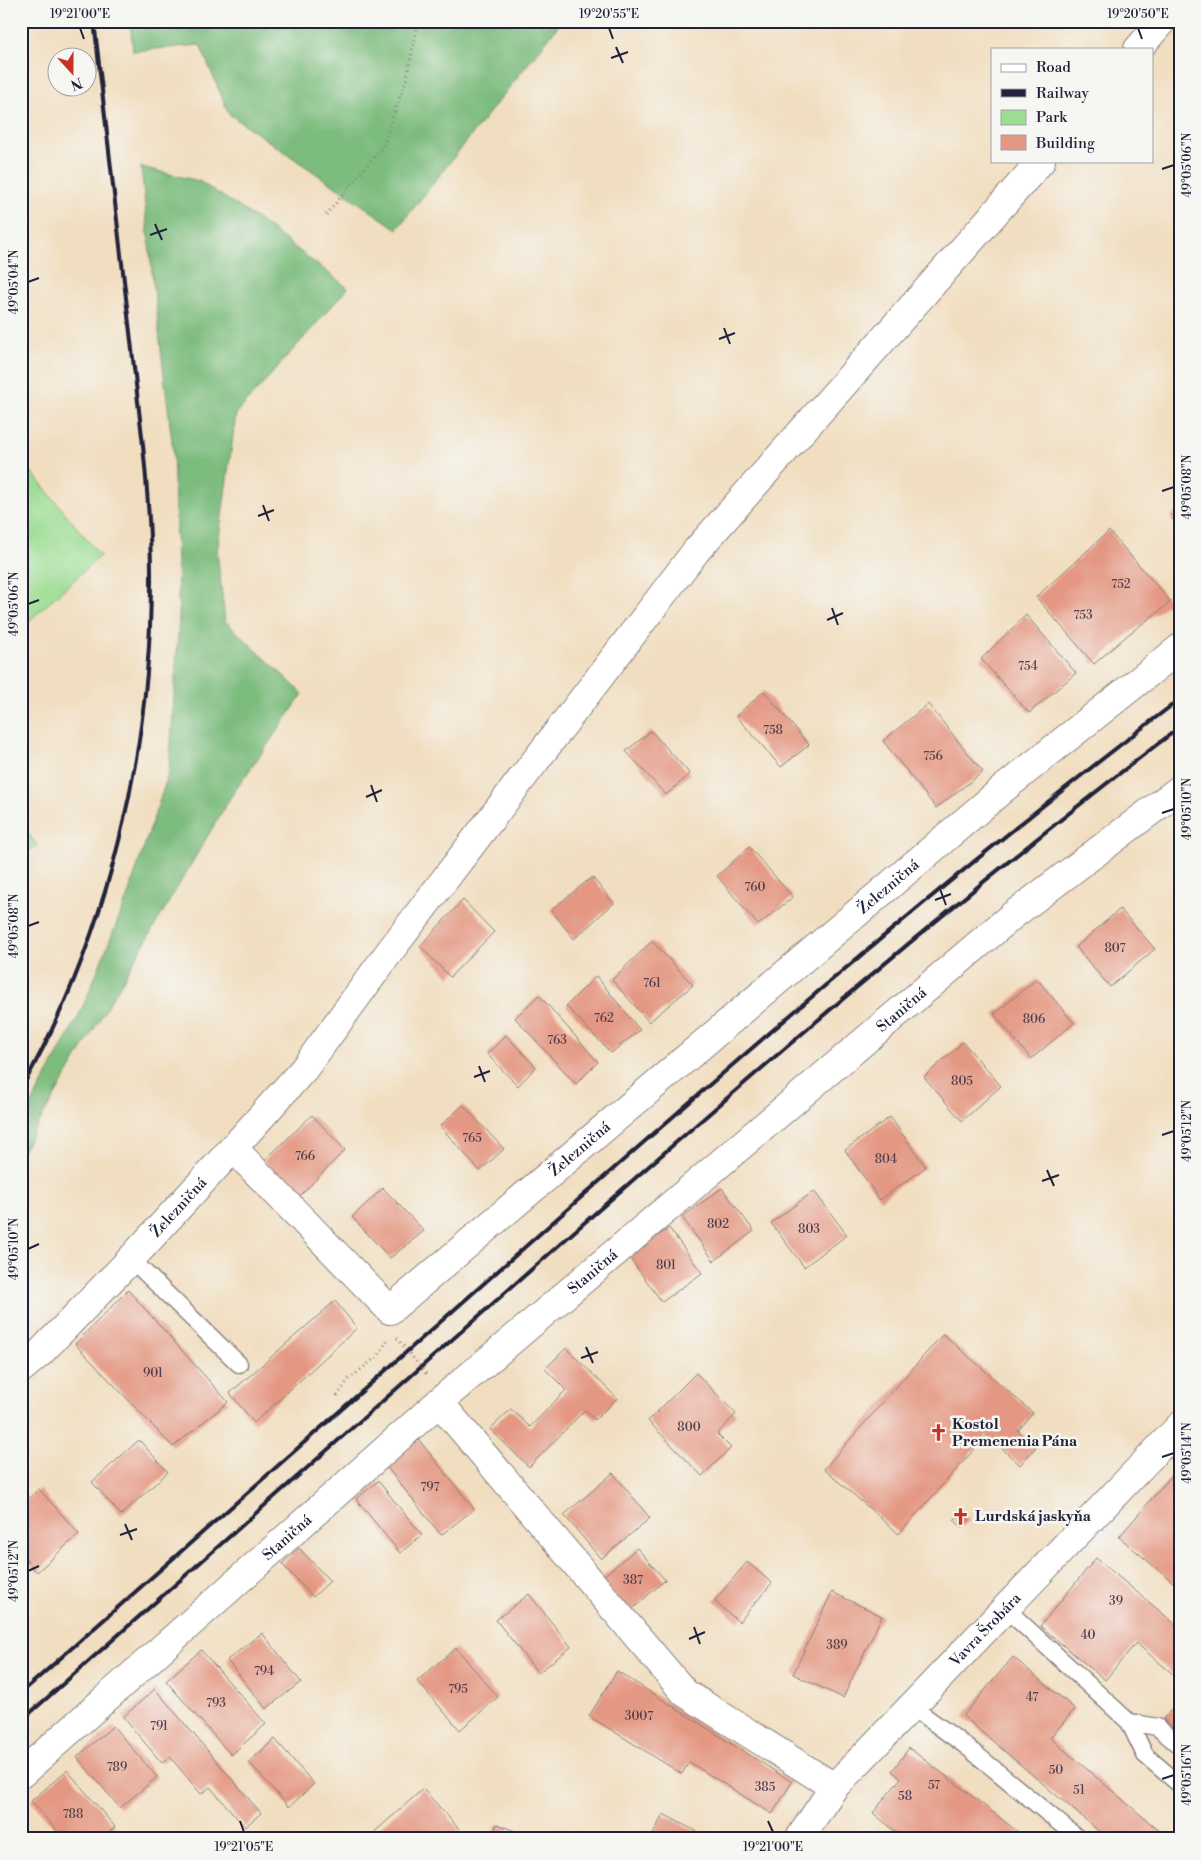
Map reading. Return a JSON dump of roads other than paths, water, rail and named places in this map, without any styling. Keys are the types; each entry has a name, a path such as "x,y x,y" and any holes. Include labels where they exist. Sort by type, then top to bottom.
{"street":[{"path":"1139,48 1162,21"},
{"path":"233,1148 304,1069 390,952 696,551 1040,162"},
{"name":"Železničná","path":"21,1369 39,1354 131,1259 233,1148 390,1310 1003,789 1180,648"},
{"name":"Staničná","path":"21,1774 439,1402 1013,915 1180,789"},
{"path":"439,1402 685,1693 834,1787"},
{"name":"Vavra Šrobára","path":"799,1839 834,1787 1006,1609 1175,1440"}],"lane":[{"path":"131,1259 238,1364"},
{"path":"1006,1609 1129,1722 1145,1755 1180,1785"},
{"path":"912,1706 966,1746 1079,1839"},
{"path":"1129,1722 1157,1727 1180,1746"}],"railway":[{"path":"21,1089 52,1030 79,968 101,904 119,839 134,773 149,640 151,557 146,477 94,21"},
{"path":"21,1693 738,1060 912,912 1180,699"},
{"path":"21,1721 567,1238 793,1041 1023,850 1180,727"}],"place":[{"name":"Kostol Premenenia Pána","path":"938,1433"},
{"name":"Lurdská jaskyňa","path":"961,1516"}]}
